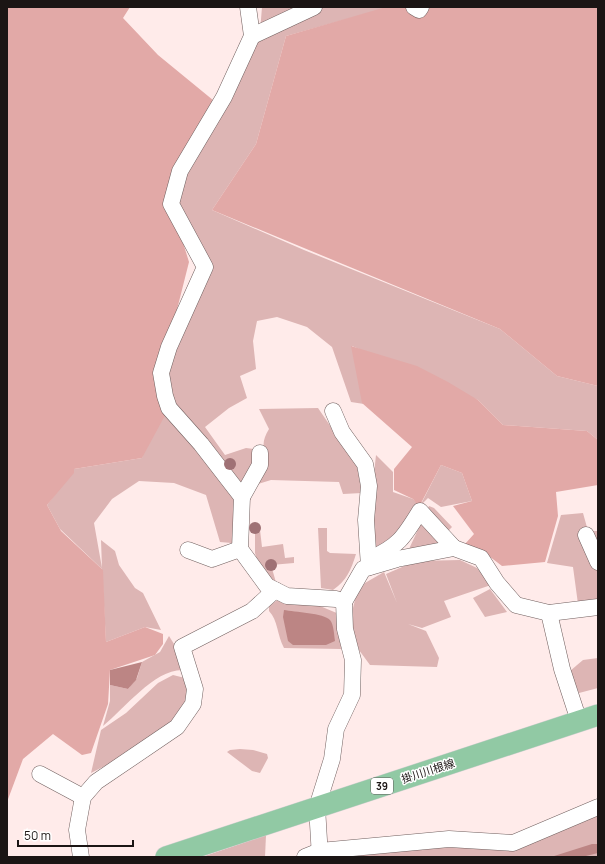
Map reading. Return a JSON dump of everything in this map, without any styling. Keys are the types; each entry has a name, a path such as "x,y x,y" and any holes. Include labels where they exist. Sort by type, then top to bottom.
{"main road":[{"name":"掛川川根線","path":"166,857 588,718"}],"street":[{"path":"242,497 201,444 169,408 165,396 161,373 169,347 205,267 171,204 180,171 224,97 252,36 248,7"},
{"path":"252,36 314,7"},
{"path":"414,7 419,10 421,7"},
{"path":"333,411 342,432 365,464 369,486 366,520 369,563"},
{"path":"260,453 260,465 242,497 240,549 267,586 274,590 287,596 336,599 344,602"},
{"path":"320,854 318,807 332,759 336,729 352,696 353,660 345,629 344,602 363,569 404,537 420,511 454,548 481,558 497,583 516,606 549,613 598,607"},
{"path":"586,535 598,562"},
{"path":"369,563 454,548"},
{"path":"188,550 212,559 240,549"},
{"path":"81,857 77,830 83,797 96,782 177,727 193,704 195,689 182,647 252,611 274,590"},
{"path":"549,613 562,669 588,718"},
{"path":"40,774 83,797"},
{"path":"305,857 449,839 513,843 598,807"}],"shaded area":[{"path":"7,7 130,7 123,18 158,55 219,105 171,204 189,262 161,373 169,408 142,458 74,469 74,473 47,505 61,531 103,570 106,642 145,627 163,634 163,644 155,655 110,670 108,704 91,753 82,755 53,734 23,759 7,802"},
{"path":"262,7 390,7 286,36 256,144 212,210 304,250 500,329 557,376 598,386 598,440 587,431 503,425 478,400 352,346 364,404 351,402 332,347 307,327 277,317 257,321 253,341 256,369 240,376 247,398 229,408 205,427 225,455 246,448 254,449 243,544 220,542 206,495 174,483 139,481 112,499 94,523 102,568 101,540 115,551 119,565 135,588 143,593 161,630 145,627 106,642 102,569 60,529 47,505 74,469 142,458 161,373 205,267 173,208 179,177 260,32"},
{"path":"386,7 598,7 598,386 557,376 500,329 212,210 256,144 286,36"},
{"path":"351,346 417,366 448,382 478,400 503,425 587,431 598,440 598,485 556,492 558,516 545,562 502,566 485,553 465,544 474,534 453,506 472,501 462,473 441,465 419,507 413,499 394,490 394,469 412,447 362,403"},
{"path":"318,408 357,465 362,493 343,494 339,482 271,480 248,487 251,478 268,458 264,444 265,437 269,429 259,409"},
{"path":"376,455 393,472 393,492 413,499 421,508 376,553 373,504"},
{"path":"441,465 462,473 472,501 441,507 428,498 420,506"},
{"path":"429,506 434,508 452,527 443,536 443,543 409,549"},
{"path":"583,513 588,531 598,531 598,601 578,604 573,567 547,563 561,515"},
{"path":"255,528 260,530 262,547 283,544 285,558 294,557 294,563 271,565 277,586 261,573 255,553"},
{"path":"318,528 327,528 327,551 330,553 356,554 348,574 333,590 321,588"},
{"path":"460,560 477,568 491,585 444,601 451,617 422,628 408,624 426,631 439,658 437,667 370,665 359,650 350,620 356,596 365,583 384,572 397,603 386,574 416,561"},
{"path":"490,589 507,612 485,617 473,598"},
{"path":"279,599 308,601 339,614 341,649 284,648 276,623 269,611 269,606"},
{"path":"284,610 315,614 327,618 330,620 334,630 335,641 326,645 293,645 288,641 283,617"},
{"path":"169,636 174,644 182,646 182,670 161,676 150,683 103,726 110,701 110,685 128,689 137,678 142,662 160,652"},
{"path":"598,658 598,688 579,693 570,671 583,660"},
{"path":"142,662 136,680 128,689 110,685 110,670"},
{"path":"173,675 185,678 191,693 185,714 148,744 91,773 101,730 126,713 158,683"},
{"path":"230,750 253,750 267,754 268,758 260,773 252,771 227,752"},
{"path":"598,804 598,857 306,857 393,843 517,834"},
{"path":"266,835 265,857 202,857"},
{"path":"592,844 598,844 598,853 582,857 551,857"}]}
